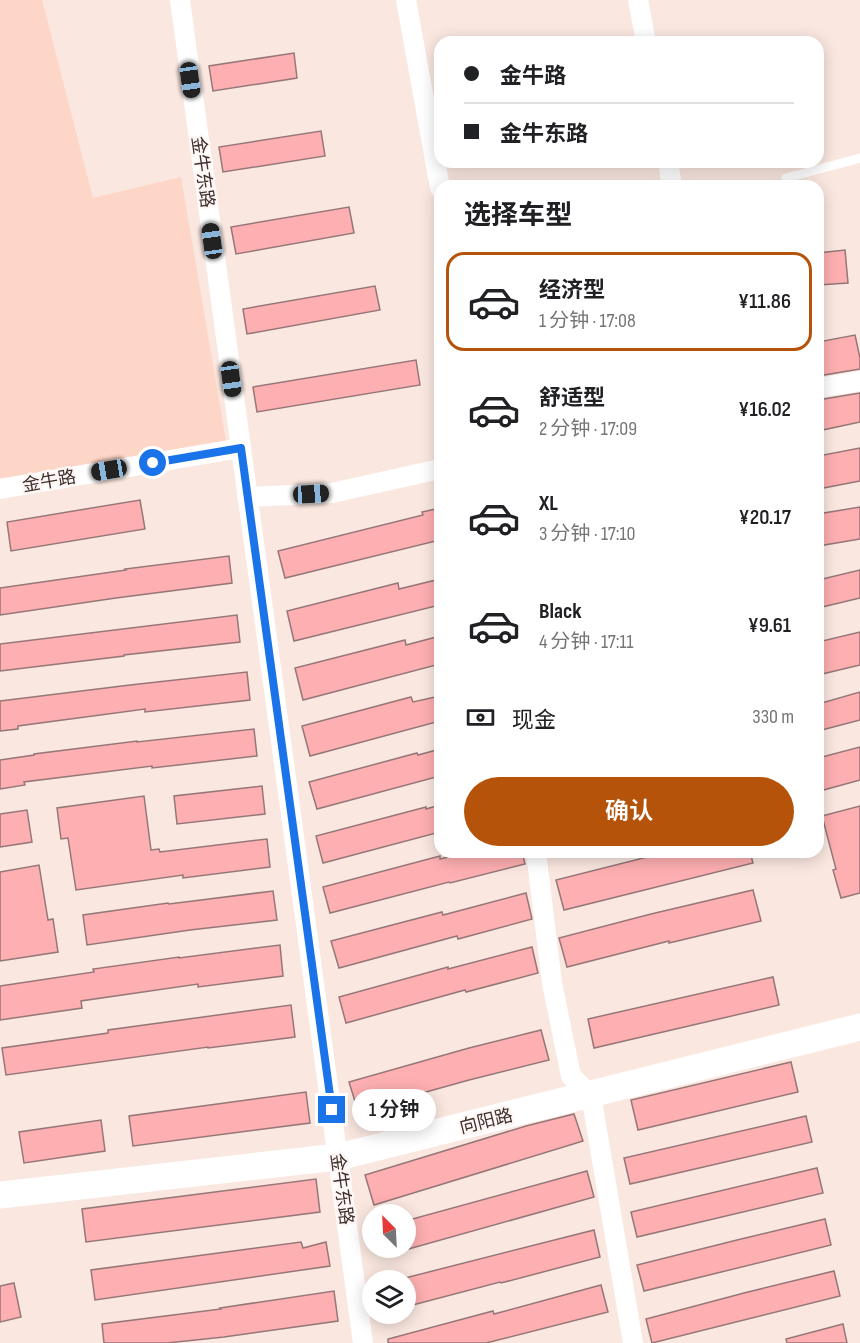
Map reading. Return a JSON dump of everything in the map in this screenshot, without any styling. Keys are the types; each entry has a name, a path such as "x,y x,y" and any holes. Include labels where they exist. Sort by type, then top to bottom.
{"street":[{"name":"金牛东路","path":"180,0 363,1343"},
{"path":"406,0 434,122"},
{"path":"638,0 645,36"},
{"path":"824,387 860,381"},
{"name":"金牛路","path":"0,489 241,448"},
{"path":"247,497 332,493 434,470"},
{"path":"537,858 552,982 571,1076 591,1095 633,1343"},
{"name":"向阳路","path":"0,1195 338,1157 860,1028"}],"lane":[{"path":"824,168 860,158"},
{"path":"786,178 823,168"}],"shaded area":[{"path":"0,0 42,0 93,198 181,177 226,441 0,479"}],"building":[{"path":"294,53 297,78 213,91 209,66"},
{"path":"321,131 325,156 223,172 219,147"},
{"path":"349,207 354,233 236,254 231,227"},
{"path":"845,250 848,283 824,285 824,252"},
{"path":"375,286 380,310 247,334 243,309"},
{"path":"855,335 860,369 824,375 824,341"},
{"path":"416,360 420,385 257,412 253,387"},
{"path":"860,393 860,422 824,430 824,399"},
{"path":"860,448 860,481 824,488 824,455"},
{"path":"140,500 145,529 11,551 7,522"},
{"path":"860,507 860,539 824,545 824,513"},
{"path":"434,509 434,541 285,578 278,551 423,515 422,512"},
{"path":"229,556 232,583 0,615 0,588"},
{"path":"860,570 860,598 824,607 824,579"},
{"path":"434,580 434,606 294,641 287,611 398,583 399,589"},
{"path":"237,615 240,642 0,671 0,644"},
{"path":"860,632 860,665 824,674 824,641"},
{"path":"434,638 434,666 303,700 295,668 405,640 406,645"},
{"path":"247,672 250,700 145,712 145,709 18,726 18,729 0,731 0,701"},
{"path":"860,692 860,720 824,729 824,702"},
{"path":"411,697 413,702 434,697 434,723 310,756 302,726"},
{"path":"254,729 257,756 24,782 25,785 0,789 0,760 137,741"},
{"path":"860,747 860,780 824,790 824,756"},
{"path":"434,751 434,778 317,809 309,782 417,753 418,755"},
{"path":"262,786 265,814 177,824 174,796"},
{"path":"144,796 151,850 159,849 160,852 267,839 270,867 183,878 183,875 76,890 68,838 61,839 57,808"},
{"path":"860,806 860,893 841,898 833,870 836,869 824,815"},
{"path":"426,807 426,809 434,807 434,834 323,863 316,836"},
{"path":"27,810 32,842 0,847 0,814"},
{"path":"434,858 524,858 525,864 330,913 323,887"},
{"path":"643,858 752,858 753,863 564,910 556,880"},
{"path":"39,865 48,920 53,919 58,952 0,961 0,872"},
{"path":"753,890 761,921 567,967 559,938"},
{"path":"273,891 277,920 87,945 83,915"},
{"path":"526,893 532,919 458,939 457,936 339,968 331,941"},
{"path":"280,945 283,976 198,987 198,984 81,1001 82,1008 0,1020 0,986 94,972 93,969"},
{"path":"532,947 538,973 466,992 465,990 346,1023 339,997"},
{"path":"773,977 779,1005 594,1048 588,1019"},
{"path":"291,1005 295,1037 6,1075 2,1048 108,1033 108,1030"},
{"path":"541,1030 549,1060 358,1111 349,1082"},
{"path":"791,1062 798,1092 638,1130 631,1100"},
{"path":"306,1092 310,1123 133,1146 129,1116"},
{"path":"574,1114 583,1141 374,1204 365,1175 526,1126"},
{"path":"806,1116 812,1142 630,1184 624,1158"},
{"path":"101,1120 105,1151 24,1163 19,1132"},
{"path":"817,1168 823,1193 637,1237 631,1212"},
{"path":"587,1171 594,1197 416,1247 416,1218"},
{"path":"316,1179 320,1212 86,1242 82,1209"},
{"path":"825,1219 831,1245 644,1291 637,1265"},
{"path":"594,1230 600,1257 416,1304 416,1275"},
{"path":"301,1242 303,1248 326,1242 330,1266 95,1300 91,1270"},
{"path":"834,1271 840,1296 652,1343 646,1319"},
{"path":"14,1283 21,1317 0,1322 0,1286"},
{"path":"601,1285 608,1312 486,1343 388,1343 388,1339 493,1311 494,1314"},
{"path":"334,1291 338,1321 167,1343 104,1343 102,1324 221,1309"},
{"path":"843,1324 847,1343 787,1343 786,1339"}],"route":[{"path":"153,463 241,448 332,1110"}]}
